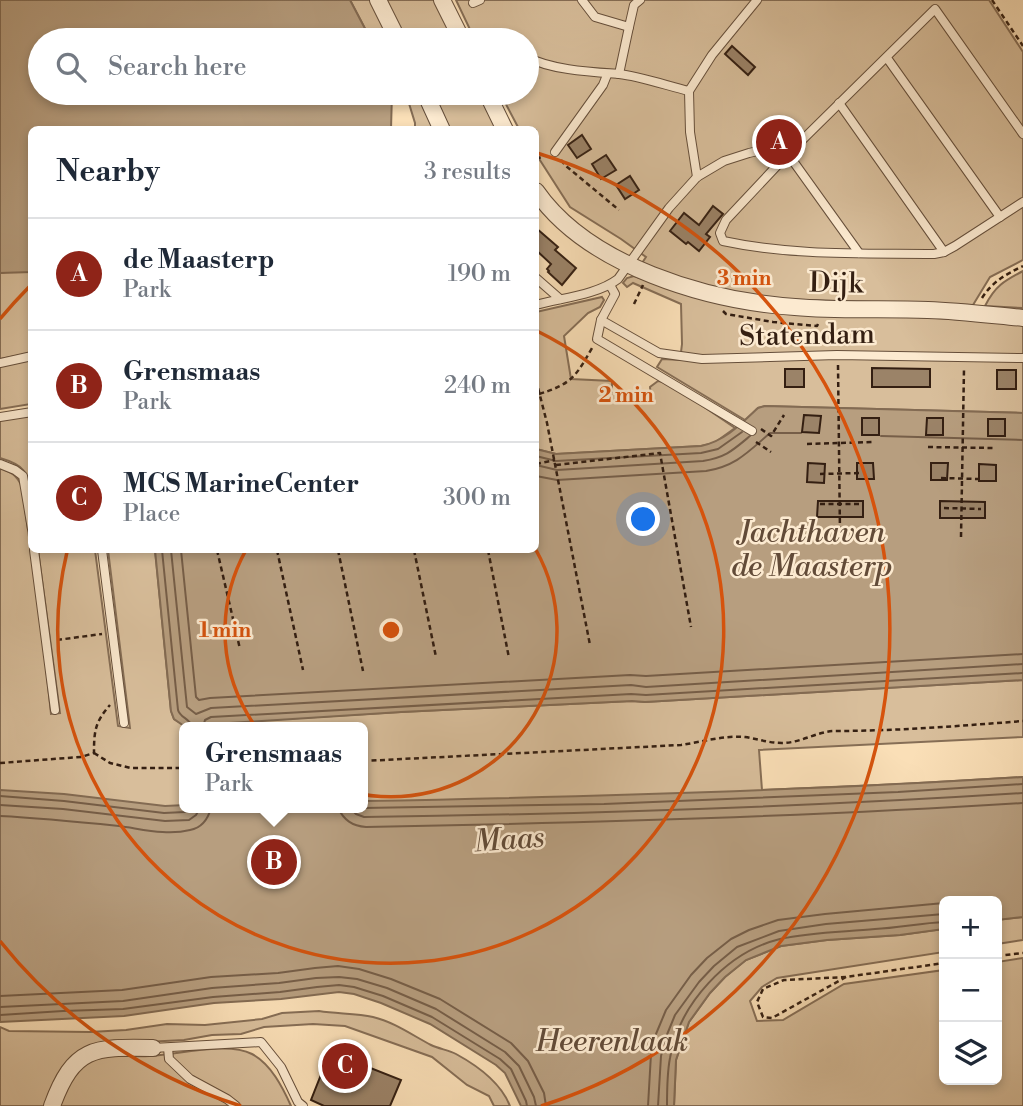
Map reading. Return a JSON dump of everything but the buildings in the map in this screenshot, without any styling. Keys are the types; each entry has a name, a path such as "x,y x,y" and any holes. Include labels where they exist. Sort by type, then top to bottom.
{"street":[{"path":"378,0 392,28"},
{"path":"442,0 456,28"},
{"path":"431,105 440,126"},
{"path":"494,105 503,126"},
{"name":"Dijk","path":"539,195 561,220 581,236 628,265 714,295 794,307 928,310 1023,318"},
{"path":"52,1106 60,1084 73,1064 90,1052 121,1048 161,1048"}],"lane":[{"path":"582,0 595,18 629,27"},
{"path":"620,74 634,5 640,0"},
{"path":"697,177 690,132 689,91 712,55 757,0"},
{"path":"1023,134 936,9 788,154 726,219 720,233 723,241 803,252 934,254 944,252 1023,202"},
{"path":"887,58 1000,217"},
{"path":"539,63 607,75 620,74 689,91"},
{"path":"555,152 603,85 607,75"},
{"path":"839,103 944,252"},
{"path":"539,304 610,285 628,265 668,208 697,177 724,161 762,150 788,154 859,253"},
{"path":"539,281 561,299"},
{"path":"610,285 615,294 601,320 597,339 752,431"},
{"name":"Statendam","path":"601,320 659,354 702,359 837,355 1023,358"},
{"path":"0,363 28,357"},
{"path":"0,417 28,413"},
{"path":"0,464 15,470 23,477 28,506"},
{"path":"34,553 55,710"},
{"path":"102,553 124,723"},
{"path":"161,1048 261,1042 281,1067 298,1102 303,1106"},
{"path":"161,1048 190,1079 227,1098 236,1106"}],"path":[{"path":"992,0 1023,46"},
{"path":"555,152 566,166 619,210"},
{"path":"976,314 980,301 990,286 1023,266"},
{"path":"634,304 648,272"},
{"path":"590,645 554,455 539,394 559,388 577,375 597,339"},
{"path":"837,355 840,533"},
{"path":"961,537 964,356"},
{"path":"771,436 784,415"},
{"path":"807,444 872,442"},
{"path":"928,447 995,449"},
{"path":"539,464 660,453 691,627"},
{"path":"820,474 859,473"},
{"path":"942,478 979,478"},
{"path":"820,504 860,504"},
{"path":"944,508 981,509"},
{"path":"218,553 240,649"},
{"path":"278,553 303,670"},
{"path":"339,553 363,671"},
{"path":"415,553 436,657"},
{"path":"489,553 509,658"},
{"path":"47,642 112,633"},
{"path":"94,752 94,729 100,716 108,706 121,698"},
{"path":"368,761 681,745 744,737 785,744 834,731 1023,721"},
{"path":"0,763 80,757 94,752"},
{"path":"94,752 110,763 131,768 179,768"},
{"path":"1002,955 1023,953"},
{"path":"846,977 772,1018 763,1017 757,1002 762,989 784,980 846,977 939,964"}],"shaded area":[{"path":"350,0 371,0 385,28 365,28"},
{"path":"384,0 436,0 449,28 399,28"},
{"path":"456,0 989,0 1023,52 1023,260 990,277 973,305 773,299 706,288 642,263 646,257 570,207 539,159 539,126 517,126 506,105 539,105 539,28 469,28"},
{"path":"409,105 424,105 435,126 415,126"},
{"path":"437,105 486,105 496,126 447,126"},
{"path":"1023,271 1023,308 985,306 1001,285"},
{"path":"28,272 28,354 0,359 0,273"},
{"path":"634,276 718,303 720,301 1023,323 1023,413 765,406 758,408 745,420 657,367 662,359 680,360 681,304 633,283 627,287 623,283"},
{"path":"602,297 604,300 600,307 588,313 564,336 571,379 612,381 612,392 619,393 619,398 651,398 650,387 658,381 669,383 735,428 714,443 701,446 556,454 539,450 539,311"},
{"path":"28,359 28,404 0,409 0,365"},
{"path":"28,415 28,481 20,467 0,458 0,419"},
{"path":"0,468 13,474 22,487 28,553 31,553 51,714 60,713 38,553 95,553 118,726 130,728 108,553 155,553 171,711 174,719 179,722 179,813 368,813 368,722 234,722 1023,680 1023,737 759,750 762,790 1023,777 1023,806 0,972"},
{"path":"1023,917 1023,940 1002,943 1002,919"},
{"path":"939,930 939,953 777,978 762,987 750,1001 757,1021 783,1020 844,984 939,971 939,1085 1002,1085 1002,961 1023,958 1023,1106 674,1106 676,1060 689,1022 710,993 746,960 781,946"},
{"path":"319,1011 381,1019 431,1045 453,1053 488,1076 501,1090 510,1106 494,1106 489,1096 467,1085 432,1057 345,1026 313,1024 264,1027 241,1034 184,1040 126,1043 105,1056 149,1056 216,1049 242,1050 259,1058 271,1070 291,1106 0,1106 0,1027 9,1031 90,1032 167,1024 205,1025 262,1019 282,1013"}],"water":[{"path":"0,0 350,0 365,28 28,28 28,105 392,105 391,126 28,126 28,272 0,273"},
{"name":"Jachthaven de Maasterp","path":"765,406 1023,413 1023,680 246,722 179,722 174,719 155,553 539,553 539,450 556,454 701,446 725,436 758,408"},
{"path":"1023,777 1023,917 1002,919 1002,896 939,896 939,930 781,946 746,960 710,993 689,1022 676,1060 674,1106 521,1106 505,1073 496,1065 430,1024 381,1003 339,992 214,1003 124,1016 0,1022 0,790 179,805 179,813 368,813 368,801 693,793"}],"place":[{"name":"de Maasterp","path":"779,142"},
{"name":"Grensmaas","path":"274,862"},
{"name":"MCS MarineCenter","path":"345,1066"}],"water label":[{"name":"Maas","path":"509,839"},
{"name":"Heerenlaak","path":"612,1041"}]}
